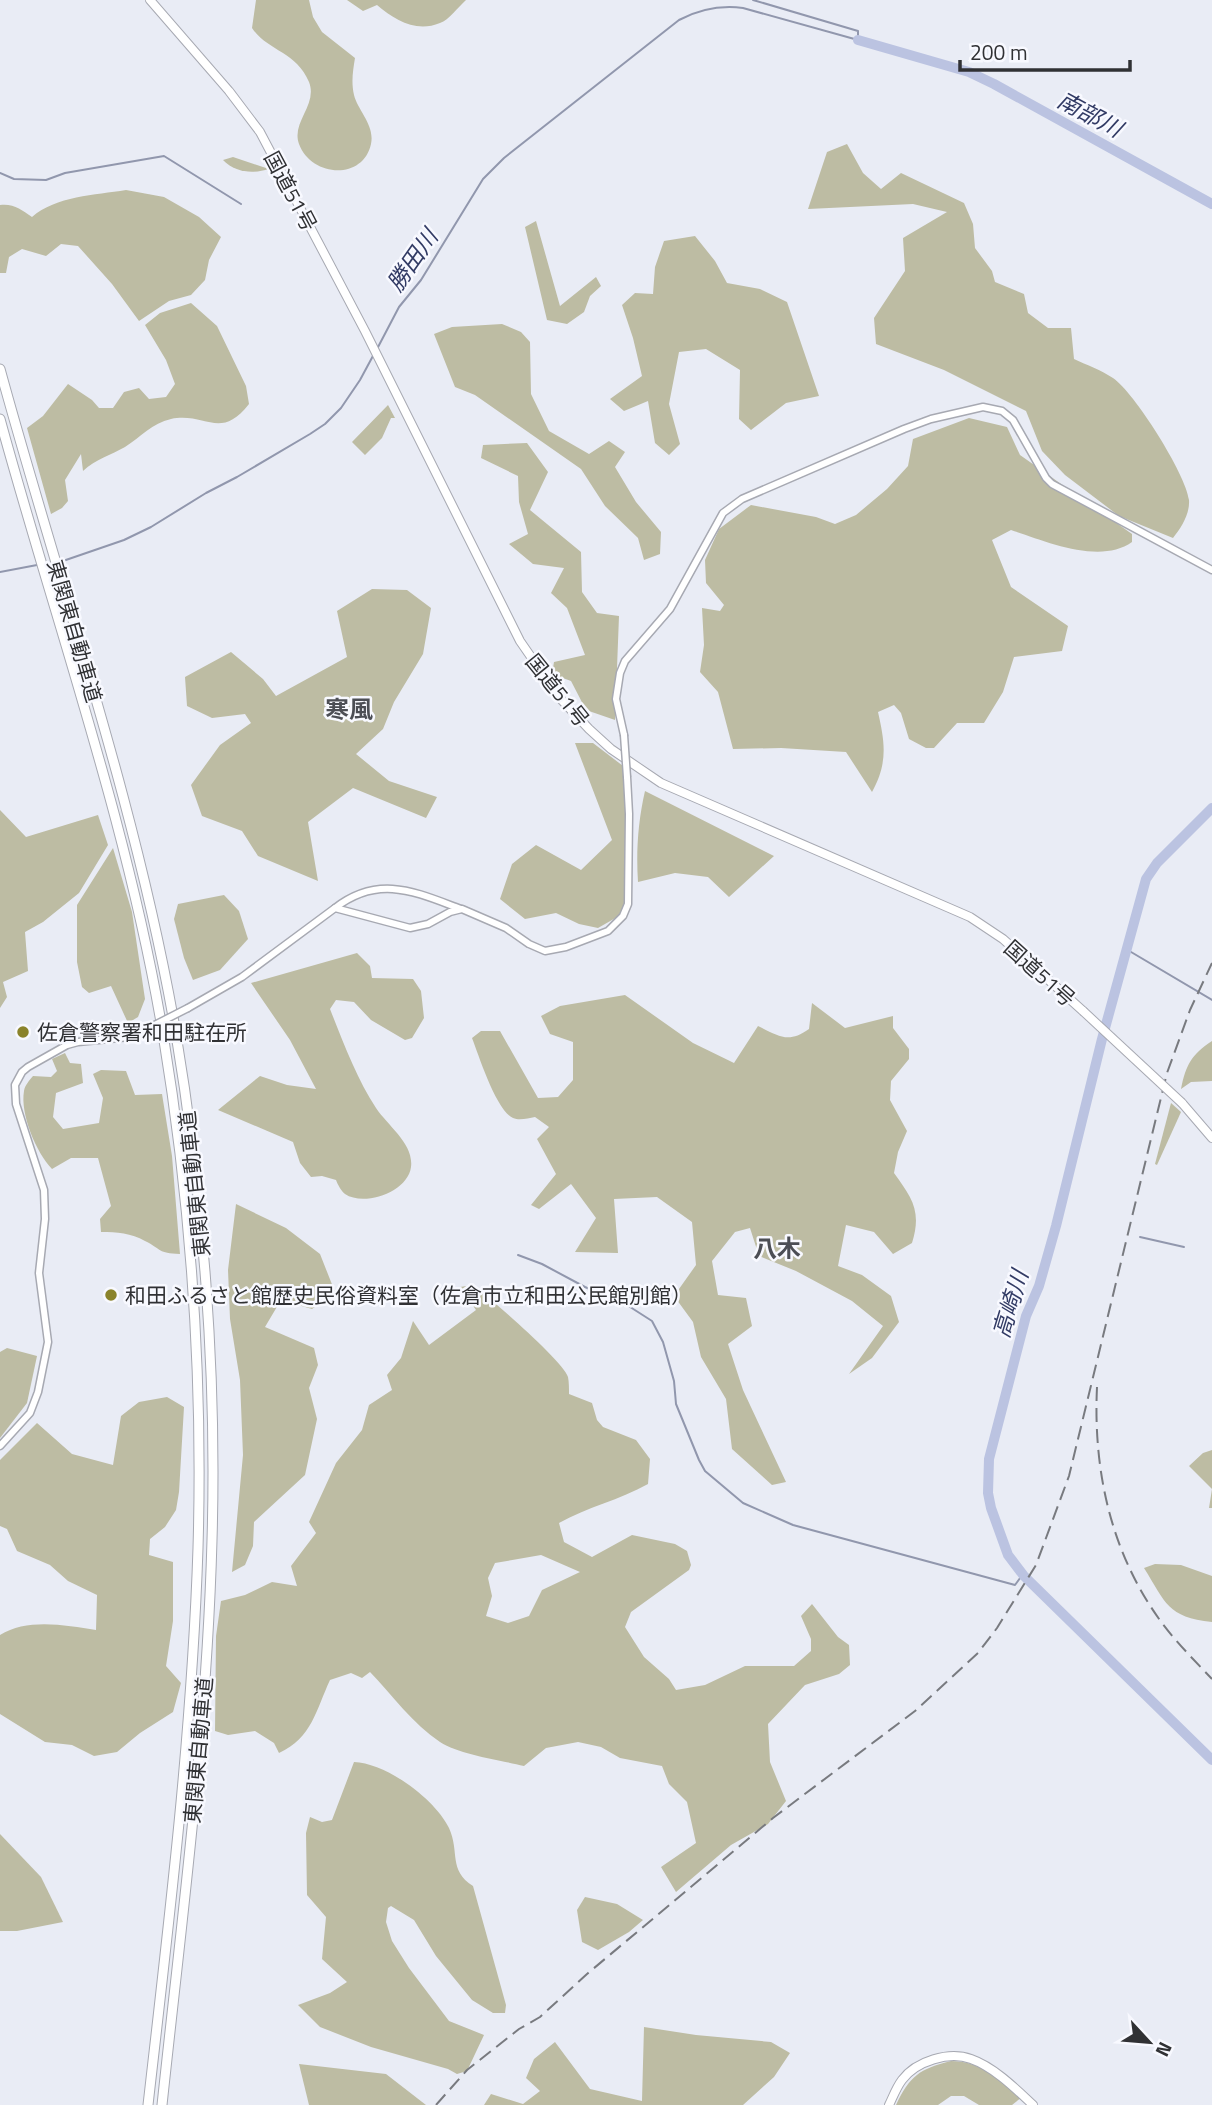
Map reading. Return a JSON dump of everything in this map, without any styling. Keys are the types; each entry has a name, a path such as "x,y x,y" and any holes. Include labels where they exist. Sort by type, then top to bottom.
{"highway":[{"name":"東関東自動車道","path":"0,369 122,794 159,948 189,1126 198,1214 212,1387 212,1542 201,1740 162,2105"},
{"name":"東関東自動車道","path":"0,419 110,797 149,962 170,1083 193,1283 199,1453 198,1547 179,1821 148,2105"}],"main road":[{"name":"国道51号","path":"150,0 229,91 260,132 365,331 520,640 543,676 576,716 611,748 674,790 970,917 1003,939 1083,1011 1182,1104 1212,1138"},
{"path":"889,2105 908,2073 925,2063 949,2056 968,2057 979,2062 1033,2105"}],"street":[{"path":"0,1446 30,1413 38,1392 48,1342 39,1273 44,1190 16,1104 15,1085 18,1077 28,1067 67,1045 129,1037 188,1008 242,977 345,900 368,890 392,888 412,891 506,928 545,951 566,947 617,925 628,904 629,814 624,736 617,699 620,673 625,661 670,609 723,513 741,499 931,419 973,408 988,408 1002,411 1017,425 1052,484 1212,570"},
{"path":"335,908 410,928 428,924 462,909"}],"green space":[{"path":"256,0 309,0 313,17 322,32 355,58 352,81 354,95 372,137 366,156 358,164 348,169 336,170 314,163 305,155 299,144 298,128 310,98 309,82 297,64 265,42 252,28"},
{"path":"347,0 466,0 443,21 423,27 399,20 377,5 363,11"},
{"path":"847,144 863,173 881,189 901,173 964,203 973,224 975,248 992,271 995,282 1024,294 1028,313 1048,328 1071,328 1074,359 1113,378 1133,399 1169,454 1186,488 1188,510 1173,538 1119,516 1065,475 1042,451 1026,411 944,370 876,344 874,318 905,271 903,238 947,212 913,204 808,209 827,152"},
{"path":"233,157 269,169 245,171 233,168 223,160"},
{"path":"126,190 164,197 199,217 221,237 209,260 205,280 191,295 169,301 139,321 112,284 78,246 61,244 46,256 22,249 9,257 6,273 0,273 0,205 13,206 32,217 64,201"},
{"path":"536,221 560,306 596,277 601,286 590,296 584,312 567,324 547,320 525,227"},
{"path":"695,236 715,261 727,283 760,289 787,302 819,396 786,403 751,430 739,419 740,370 706,349 679,352 669,404 680,444 669,455 655,443 648,401 624,411 610,399 642,376 622,305 635,293 653,294 655,267 664,241"},
{"path":"191,303 217,326 246,386 249,404 239,415 221,423 183,418 164,421 83,471 81,454 65,480 68,501 51,514 27,428 43,416 68,384 99,408 113,408 124,392 139,388 149,399 166,397 175,384 166,360 145,325 160,313"},
{"path":"502,324 521,332 530,342 531,394 549,431 589,454 609,441 625,452 615,467 636,502 661,532 660,554 644,560 638,538 605,506 581,469 475,395 455,387 434,334 452,327"},
{"path":"388,405 395,418 391,418 382,438 365,455 352,442"},
{"path":"969,418 1007,427 1020,455 1132,534 1132,542 1119,549 1104,551 1072,549 1011,530 992,540 1011,587 1068,626 1062,651 1014,657 1003,692 984,723 957,723 934,748 926,748 909,739 901,713 894,705 878,712 884,753 881,772 872,792 846,752 781,748 733,749 718,692 700,672 704,645 702,608 720,611 724,605 706,583 705,560 719,529 751,505 816,517 835,524 856,515 887,489 908,466 913,439"},
{"path":"527,443 548,472 530,510 581,552 582,592 597,613 619,616 615,720 586,710 571,681 552,674 554,662 585,655 567,608 551,593 564,568 533,564 509,544 528,534 519,502 518,476 481,458 483,445"},
{"path":"372,589 407,590 431,608 423,654 394,702 383,729 356,754 389,781 437,797 426,818 353,788 308,822 318,881 258,856 242,831 202,816 191,785 220,745 251,723 245,714 212,718 187,706 185,677 231,652 263,679 276,696 347,657 337,611"},
{"path":"575,743 593,743 627,769 626,912 598,928 579,924 556,913 525,919 500,899 512,864 536,845 581,870 612,840"},
{"path":"645,791 774,856 729,897 708,877 675,873 638,882 638,836"},
{"path":"0,810 26,837 98,815 108,845 79,893 43,922 25,932 28,971 3,982 7,997 0,1008"},
{"path":"113,848 132,912 145,999 138,1017 128,1023 111,986 89,993 82,987 77,962 77,905"},
{"path":"224,895 239,911 248,939 220,970 193,980 174,919 178,904"},
{"path":"357,953 370,966 372,978 413,979 421,991 424,1018 412,1038 405,1040 371,1020 354,1002 336,1000 330,1009 363,1085 376,1108 404,1143 411,1159 408,1176 402,1184 384,1195 363,1199 345,1194 336,1180 322,1176 311,1177 300,1163 293,1142 218,1110 260,1076 287,1085 316,1089 290,1040 251,983"},
{"path":"625,995 693,1043 734,1063 758,1026 784,1037 802,1034 809,1029 812,1003 845,1028 893,1016 893,1028 909,1049 909,1059 891,1081 890,1100 907,1131 898,1152 894,1173 914,1205 916,1222 912,1243 893,1254 874,1232 846,1225 838,1266 862,1275 891,1296 899,1322 872,1358 849,1374 883,1326 852,1301 796,1271 759,1256 750,1228 735,1232 712,1261 718,1295 746,1298 752,1326 728,1344 743,1390 786,1482 772,1485 732,1449 726,1399 701,1357 693,1322 674,1296 696,1265 692,1222 657,1197 614,1199 618,1253 575,1252 596,1218 571,1184 539,1209 531,1205 556,1174 537,1139 549,1127 535,1117 513,1118 500,1105 472,1038 481,1031 500,1031 538,1098 558,1097 573,1080 573,1042 550,1034 541,1016 560,1006"},
{"path":"1212,1041 1212,1081 1191,1082 1181,1089 1190,1061"},
{"path":"65,1053 70,1063 81,1064 83,1083 56,1093 53,1117 63,1129 99,1123 103,1098 93,1074 101,1070 126,1071 135,1095 162,1094 172,1156 180,1254 164,1252 140,1238 101,1232 100,1219 111,1206 98,1158 71,1158 52,1169 40,1153 24,1110 25,1089 33,1076 51,1077 57,1071 52,1059"},
{"path":"1171,1103 1181,1112 1157,1165 1155,1164"},
{"path":"236,1204 286,1228 320,1254 335,1292 312,1309 281,1300 265,1327 314,1348 318,1365 309,1388 317,1419 305,1475 254,1522 253,1546 245,1565 232,1572 243,1455 240,1380 230,1319 228,1270"},
{"path":"473,1285 525,1330 563,1369 568,1377 569,1394 592,1403 597,1420 603,1427 636,1440 650,1459 648,1484 559,1523 564,1542 592,1557 632,1535 675,1544 687,1551 691,1565 689,1570 631,1612 625,1627 644,1657 669,1679 676,1690 705,1685 745,1666 794,1666 811,1651 811,1639 801,1616 812,1604 838,1637 849,1645 850,1665 839,1674 805,1685 768,1724 770,1762 786,1801 768,1824 731,1845 676,1892 661,1867 696,1843 687,1802 669,1784 662,1766 620,1758 601,1747 578,1742 546,1748 524,1766 448,1747 421,1727 370,1672 362,1678 351,1673 330,1680 306,1731 290,1747 279,1753 274,1743 255,1731 228,1735 215,1731 216,1636 221,1601 245,1595 272,1582 297,1586 291,1566 316,1533 309,1522 336,1463 362,1430 369,1405 392,1390 387,1375 401,1358 413,1321 429,1345 476,1310 460,1287","holes":["541,1555 580,1572 542,1590 529,1616 508,1623 486,1616 492,1596 488,1578 495,1563"]},
{"path":"7,1348 37,1356 27,1403 0,1438 0,1352"},
{"path":"167,1397 184,1407 179,1492 176,1510 165,1527 150,1539 149,1555 173,1562 173,1621 166,1666 181,1683 173,1712 117,1752 94,1756 72,1745 45,1742 0,1714 0,1635 22,1626 34,1625 96,1630 97,1595 68,1581 50,1565 17,1551 7,1529 0,1526 0,1460 37,1423 72,1454 113,1465 121,1416 139,1402"},
{"path":"1212,1450 1212,1489 1189,1466 1203,1453"},
{"path":"1155,1564 1181,1565 1212,1576 1212,1622 1185,1616 1169,1606 1144,1568"},
{"path":"354,1762 367,1764 394,1776 408,1784 433,1806 449,1828 460,1874 473,1886 506,2005 505,2013 493,2013 472,2000 436,1956 414,1920 391,1906 388,1908 386,1922 392,1941 409,1968 449,2021 484,2035 467,2071 457,2074 371,2047 320,2027 298,2005 330,1993 347,1982 322,1959 326,1917 307,1895 306,1833 310,1817 322,1822 332,1820"},
{"path":"0,1834 41,1877 63,1922 17,1931 0,1931"},
{"path":"585,1897 617,1904 643,1920 629,1932 598,1950 582,1942 577,1910"},
{"path":"644,2027 771,2042 790,2053 774,2077 743,2105 484,2105 491,2094 523,2104 540,2091 526,2078 534,2059 555,2042 590,2089 642,2101"},
{"path":"951,2061 980,2068 1022,2097 1012,2105 979,2105 964,2096 951,2096 938,2105 896,2105 906,2087 917,2075"},
{"path":"299,2064 386,2074 426,2105 309,2105"}],"waterway":[{"name":"勝田川","path":"377,349 399,307 421,280 483,179 504,158 679,20 710,9 743,8 858,40 858,31 753,0"},
{"name":"南部川","path":"858,40 969,72 1212,204"},
{"path":"0,173 14,179 46,180 65,173 164,156 241,204"},
{"name":"勝田川","path":"60,562 124,540 151,527 310,434 341,408 374,354"},
{"name":"勝田川","path":"0,572 37,565"},
{"name":"高崎川","path":"1212,808 1157,863 1146,879 1102,1039 1056,1226 1039,1286 1026,1316 989,1459 988,1493 1008,1555 1024,1576 1212,1760"},
{"path":"1126,949 1212,1000"},
{"path":"1140,1237 1184,1247"},
{"path":"518,1255 627,1305 652,1321 663,1342 674,1381 676,1404 699,1460 705,1471 743,1503 793,1525 1015,1585 1023,1574"}],"railway":[{"path":"436,2105 467,2070 519,2029 540,2017 587,1974 773,1818 915,1711 978,1653 997,1628 1036,1565 1069,1476 1167,1073 1190,1010 1212,963"},
{"path":"1097,1387 1098,1450 1102,1480 1118,1540 1144,1596 1162,1623 1212,1679"}],"place":[{"name":"佐倉警察署和田駐在所","path":"23,1032"},
{"name":"和田ふるさと館歴史民俗資料室（佐倉市立和田公民館別館）","path":"111,1295"}],"district":[{"name":"寒風","path":"349,709"},
{"name":"八木","path":"777,1248"}]}
